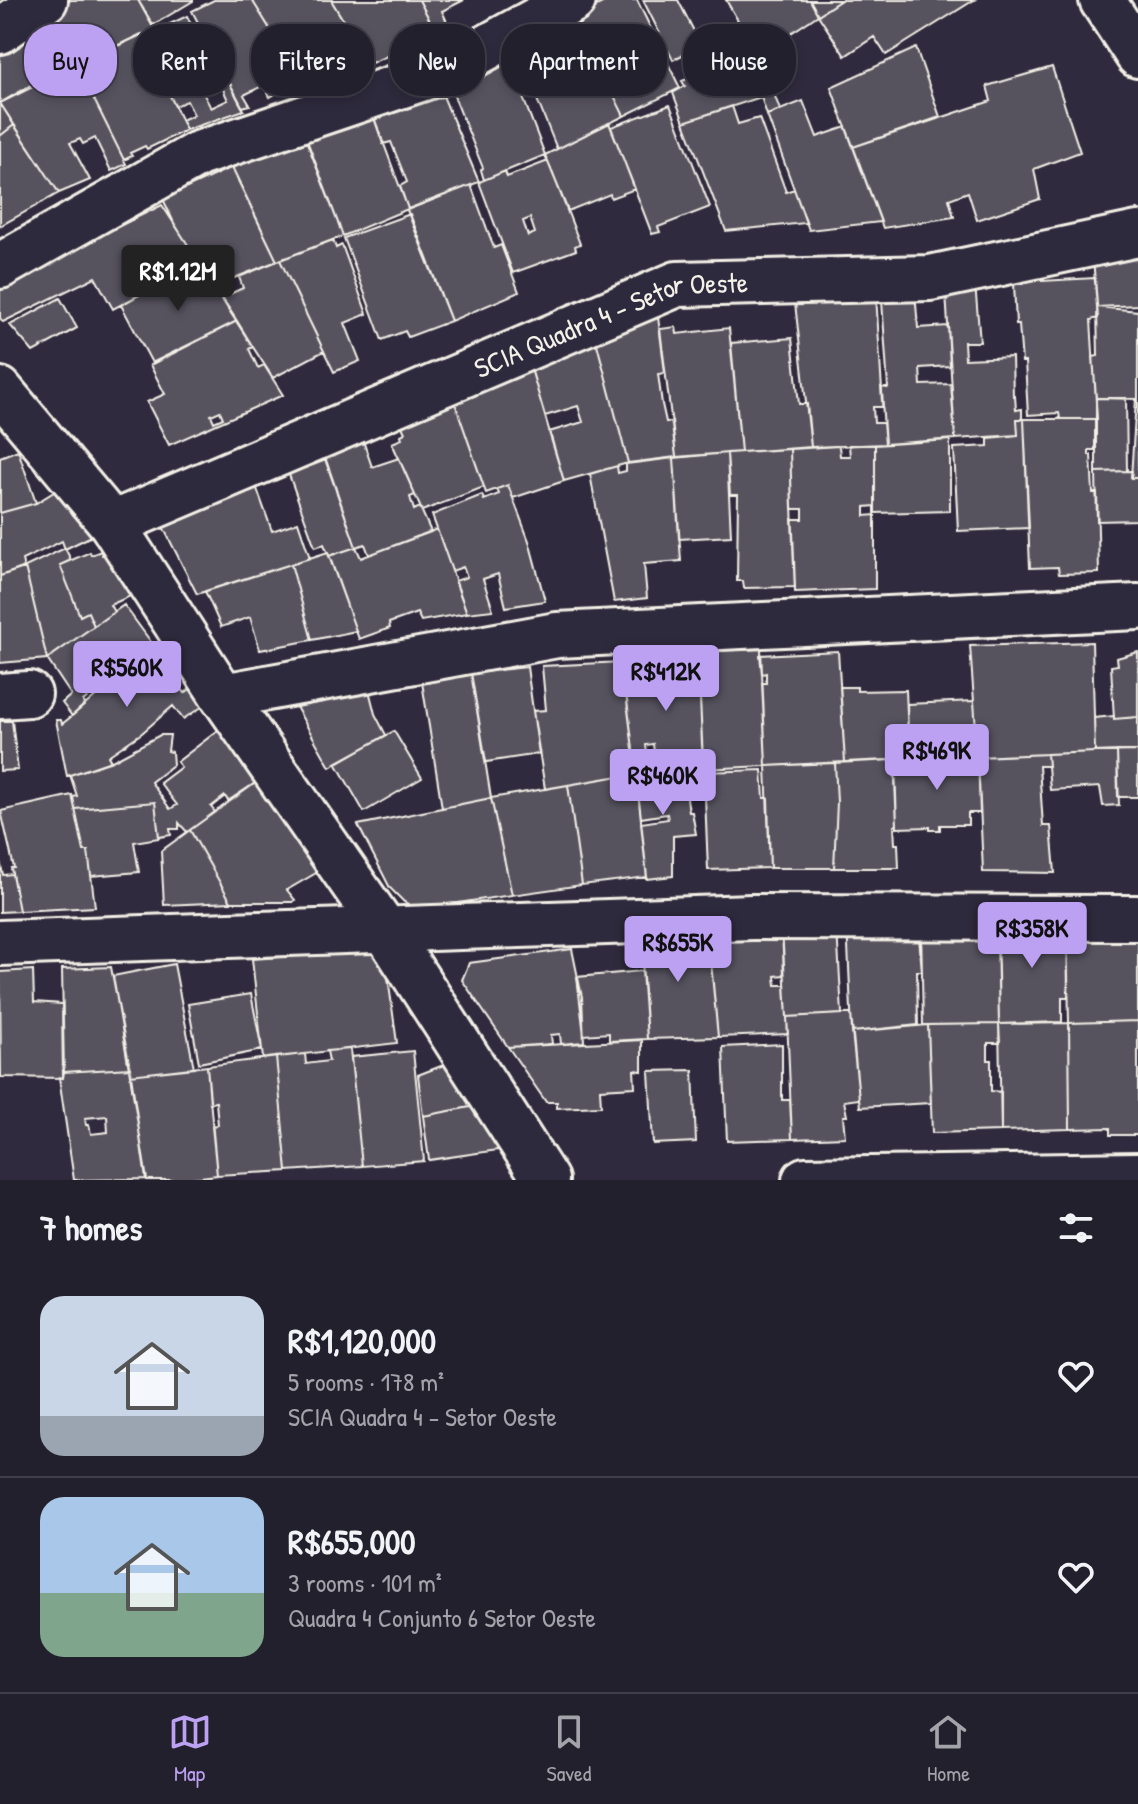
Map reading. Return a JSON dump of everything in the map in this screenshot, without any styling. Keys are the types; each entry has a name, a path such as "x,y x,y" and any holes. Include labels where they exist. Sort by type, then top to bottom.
{"street":[{"path":"0,31 45,0"},
{"path":"0,266 198,154 444,71 573,0"},
{"path":"1102,0 1138,55"},
{"name":"SCIA Quadra 4 - Setor Oeste","path":"112,524 677,284 930,278 1138,234"},
{"path":"0,390 112,524 223,696 386,931 547,1180"},
{"path":"223,696 557,635 1138,607"},
{"path":"0,943 752,917 1138,918"},
{"path":"805,1180 1138,1175"}],"building":[{"path":"71,0 138,0 151,24 133,24 133,39 117,46 117,24 56,24 49,11"},
{"path":"138,0 193,0 155,24"},
{"path":"214,0 252,0 267,24 251,24 251,92 244,95 250,105 242,107 235,94 235,24 199,24 192,11"},
{"path":"252,0 331,0 346,24 267,24"},
{"path":"331,0 419,0 432,24 390,24 390,55 374,62 374,24 345,24"},
{"path":"419,0 464,0 442,11 448,24 432,24"},
{"path":"608,0 637,0 649,24 578,24 575,17"},
{"path":"643,0 678,0 690,24 683,24 683,55 673,60 667,48 667,24 655,24"},
{"path":"726,0 810,0 818,15 796,30 796,24 740,24"},
{"path":"810,0 841,0 818,15"},
{"path":"841,0 974,0 886,55 874,37 845,56 818,15"},
{"path":"40,10 49,24 24,24 24,89 0,103 0,39"},
{"path":"187,16 191,24 170,24"},
{"path":"133,38 133,96 170,96 186,130 147,149 145,146 130,153 132,156 124,160 92,96 117,96 117,46"},
{"path":"916,48 940,117 853,147 831,87"},
{"path":"501,58 501,96 522,96 545,155 484,180 483,168 454,96 485,96 485,65"},
{"path":"667,61 680,88 667,94"},
{"path":"1052,67 1080,152 1034,169 1040,199 977,220 968,192 949,199 954,217 883,228 853,147 991,101 987,86"},
{"path":"683,87 683,96 775,96 780,110 767,115 761,97 684,122 673,93"},
{"path":"24,91 24,96 92,96 126,164 111,171 95,138 83,144 80,139 70,143 90,180 59,193 0,103"},
{"path":"235,93 244,110 186,130 181,120 194,115 187,101 175,106 170,96 205,96 211,108 228,100 226,96 235,96"},
{"path":"410,96 443,96 479,182 408,209 400,186 407,182 391,142 383,144 372,112"},
{"path":"536,96 614,96 624,116 557,149"},
{"path":"614,96 664,96 624,116"},
{"path":"803,101 817,137 846,127 881,222 809,230 767,115"},
{"path":"0,103 14,125 0,136"},
{"path":"670,105 710,207 658,227 660,232 652,234 611,127"},
{"path":"732,106 738,124 759,118 786,192 794,189 806,223 726,231 684,122"},
{"path":"372,112 408,209 343,236 305,137"},
{"path":"609,123 635,189 611,198 610,194 568,211 545,155"},
{"path":"14,125 59,193 0,226 0,136"},
{"path":"305,135 343,236 277,261 231,166"},
{"path":"548,161 580,244 575,246 576,250 513,273 479,182 505,171 507,177","holes":["530,218 535,233 528,236 523,221"]},
{"path":"232,167 277,261 214,286 174,223 163,199"},
{"path":"471,185 494,248 501,245 519,292 451,321 407,210"},
{"path":"162,205 190,248 179,251 188,269 113,309 95,277 3,322 0,318 0,285"},
{"path":"410,214 451,321 408,337 405,331 382,340 344,238"},
{"path":"333,240 336,248 342,245 367,314 345,323 360,361 334,372 280,260"},
{"path":"1138,245 1138,305 1097,307 1093,258"},
{"path":"280,260 324,351 273,378 221,298 243,288 239,277"},
{"path":"199,262 237,321 152,363 121,305"},
{"path":"1013,262 1040,262 1042,281 1095,278 1098,318 1091,320 1097,419 1060,419 1059,413 1028,415 1025,362 1022,362 1019,325 1016,325"},
{"path":"974,272 980,342 964,342 965,359 1012,357 1013,396 1016,410 1022,409 1022,419 1017,419 1018,435 955,439 945,276"},
{"path":"875,279 883,407 873,407 874,423 883,423 885,444 811,447 793,285"},
{"path":"914,280 918,328 948,326 950,366 920,368 921,385 951,384 955,439 885,444 881,387 888,388 881,286"},
{"path":"60,298 77,328 33,352 10,325"},
{"path":"656,301 665,373 658,374 666,422 672,421 676,457 628,463 591,321"},
{"path":"1097,307 1138,311 1138,399 1096,398 1093,357 1098,356"},
{"path":"237,321 253,347 249,349 258,368 264,365 283,395 169,445 147,402 165,394 150,365","holes":["220,411 223,418 214,422 211,415"]},
{"path":"591,321 628,463 564,481 549,432 583,422 578,406 545,416 524,345"},
{"path":"676,327 677,334 729,328 741,452 676,457 660,329"},
{"path":"792,338 799,404 807,404 811,447 741,452 731,343"},
{"path":"528,358 564,481 513,498 508,485 486,493 448,383"},
{"path":"448,383 484,487 422,511 392,443 402,439 401,435 405,433 401,424"},
{"path":"1096,398 1126,398 1127,471 1096,472"},
{"path":"1136,399 1138,478 1131,478"},
{"path":"1017,419 1024,419 1029,528 958,531 954,448 988,446 988,438 1018,435"},
{"path":"1024,419 1095,419 1095,450 1089,450 1089,455 1093,493 1097,493 1099,573 1059,574 1058,567 1030,568"},
{"path":"358,426 372,467 399,458 415,495 410,497 414,510 420,507 431,532 369,555 365,544 356,547 319,442"},
{"path":"950,440 950,511 875,513 875,445"},
{"path":"849,445 875,445 875,506 865,507 865,516 875,515 875,589 795,592 792,519 803,519 803,509 792,509 790,449 839,446 840,456 850,456"},
{"path":"790,449 795,587 744,588 743,581 737,581 738,495 730,495 727,453"},
{"path":"18,450 36,503 0,513 0,457"},
{"path":"299,452 305,468 326,460 356,547 329,556 324,544 315,547 283,458"},
{"path":"727,453 731,536 679,539 674,458"},
{"path":"674,458 681,561 644,564 647,598 614,602 590,474 617,466 618,473 626,471 626,464"},
{"path":"1132,471 1131,478 1138,478 1138,520 1097,521 1096,472"},
{"path":"251,472 272,531 298,522 310,558 197,594 161,523"},
{"path":"70,482 104,530 65,549 62,541 22,560 24,568 0,576 0,513 36,503"},
{"path":"508,485 529,541 545,601 506,607 498,574 483,579 493,610 467,613 455,581 467,577 463,567 452,571 432,515 482,495 484,500 499,494 497,489"},
{"path":"437,529 467,613 421,621 417,613 389,623 390,628 359,639 329,556 356,547 361,558"},
{"path":"65,548 71,560 60,565 80,616 88,612 94,626 47,659 25,567"},
{"path":"118,549 137,593 110,605 114,612 94,626 88,612 80,616 60,565 90,552 91,555 101,551 102,555"},
{"path":"328,552 356,631 312,640 291,564"},
{"path":"291,564 312,640 260,650 250,617 221,627 205,591"},
{"path":"25,567 47,659 0,663 0,576"},
{"path":"124,605 154,646 83,701 85,704 72,716 62,703 71,695 47,659"},
{"path":"165,637 183,670 173,678 185,693 197,683 216,698 183,719 173,706 142,733 108,756 111,761 67,776 56,720 61,720 62,724"},
{"path":"1092,642 1095,752 978,757 970,646"},
{"path":"734,647 735,650 761,649 766,766 703,769 698,648"},
{"path":"838,651 845,762 766,766 762,683 766,683 766,673 762,674 760,655"},
{"path":"1138,652 1138,717 1114,719 1111,666 1118,665 1117,658"},
{"path":"698,658 703,760 656,769 653,744 646,745 649,770 636,773 624,676 648,674 648,660"},
{"path":"622,662 636,773 545,789 533,711 546,710 542,666"},
{"path":"527,667 539,754 486,762 471,673"},
{"path":"471,673 491,798 442,808 421,676"},
{"path":"840,687 857,687 857,691 906,690 909,759 845,762"},
{"path":"369,690 375,714 386,735 330,767 296,707"},
{"path":"974,701 978,757 909,759 907,704"},
{"path":"1114,716 1114,719 1138,717 1138,751 1095,752 1094,718"},
{"path":"0,721 12,721 18,770 0,771"},
{"path":"225,725 261,779 228,801 225,796 211,807 215,812 187,832 179,823 179,829 170,829 171,835 159,837 155,802 75,809 73,797 77,796 70,775 112,761 160,735 170,735 168,751 172,752 173,765 151,782 170,809 177,805 160,783 181,767 177,762"},
{"path":"394,731 422,778 364,812 336,763"},
{"path":"1117,751 1138,751 1138,797 1118,797"},
{"path":"1117,751 1119,805 1103,806 1100,787 1050,790 1047,754"},
{"path":"1047,754 1048,766 1039,766 1043,826 1051,826 1055,873 983,872 978,757"},
{"path":"978,757 980,813 968,813 968,825 940,825 940,830 930,830 930,827 897,828 895,761 916,760 916,771 923,770 923,759"},
{"path":"894,760 897,825 894,826 899,868 834,868 835,763"},
{"path":"835,763 834,868 770,868 766,766"},
{"path":"682,764 689,812 692,812 696,834 673,836 673,876 647,879 641,823 668,819 667,814 641,818 636,773"},
{"path":"762,770 764,798 768,798 770,868 708,870 704,772"},
{"path":"636,773 647,877 582,885 568,785"},
{"path":"261,779 323,869 287,890 295,900 293,902 231,902 190,830"},
{"path":"568,785 582,885 512,895 491,798"},
{"path":"72,795 84,851 88,851 95,907 19,911 11,868 14,868 1,811"},
{"path":"491,798 512,895 417,909 404,902 390,888 358,825"},
{"path":"155,802 159,838 134,842 139,872 91,876 88,851 84,851 75,809"},
{"path":"190,830 231,902 164,905 161,851"},
{"path":"0,861 3,875 12,874 19,911 0,912"},
{"path":"1067,918 1068,997 1062,997 1062,1022 999,1024 997,920"},
{"path":"847,924 918,926 922,971 917,971 918,1025 852,1032"},
{"path":"964,924 964,940 997,939 999,1024 923,1025 921,926"},
{"path":"1067,924 1138,926 1138,1021 1069,1023"},
{"path":"837,928 842,1014 787,1017 782,929"},
{"path":"782,929 784,975 775,976 776,985 785,985 788,1034 718,1037 708,933"},
{"path":"640,930 708,930 718,1037 647,1039"},
{"path":"572,949 582,997 584,1042 561,1044 560,1034 551,1035 552,1044 508,1047 462,980 469,963"},
{"path":"367,951 378,953 386,963 397,1043 263,1059 252,959"},
{"path":"174,964 194,1068 130,1075 113,976"},
{"path":"111,967 130,1068 64,1072 62,969"},
{"path":"33,970 34,1002 62,1004 63,1078 1,1077 0,972"},
{"path":"642,971 647,1039 609,1041 609,1033 584,1035 577,977"},
{"path":"251,994 262,1050 199,1063 188,1004"},
{"path":"851,1014 859,1099 844,1101 847,1116 843,1116 845,1137 792,1139 787,1017"},
{"path":"1138,1021 1138,1135 1110,1135 1110,1128 1070,1129 1069,1023"},
{"path":"1069,1023 1070,1129 1001,1131 999,1024"},
{"path":"999,1024 1000,1043 988,1043 988,1060 991,1060 991,1091 1001,1092 1001,1131 932,1133 928,1025"},
{"path":"928,1025 931,1103 860,1107 852,1032"},
{"path":"642,1040 642,1071 634,1070 635,1087 600,1089 601,1106 557,1108 557,1102 546,1102 508,1047"},
{"path":"782,1044 782,1100 790,1100 792,1139 727,1141 723,1047"},
{"path":"350,1049 362,1166 287,1171 276,1057 305,1054 306,1064 329,1061 327,1051"},
{"path":"413,1051 424,1161 362,1166 351,1057"},
{"path":"276,1057 287,1171 217,1175 212,1126 218,1125 216,1102 210,1103 207,1066"},
{"path":"459,1059 486,1104 423,1116 418,1075"},
{"path":"207,1066 217,1175 147,1180 130,1075"},
{"path":"130,1068 146,1179 74,1180 59,1077 63,1078 64,1072","holes":["107,1116 108,1132 91,1134 85,1118"]},
{"path":"693,1070 696,1142 653,1144 649,1071"},
{"path":"486,1104 505,1149 429,1160 423,1116"}]}
